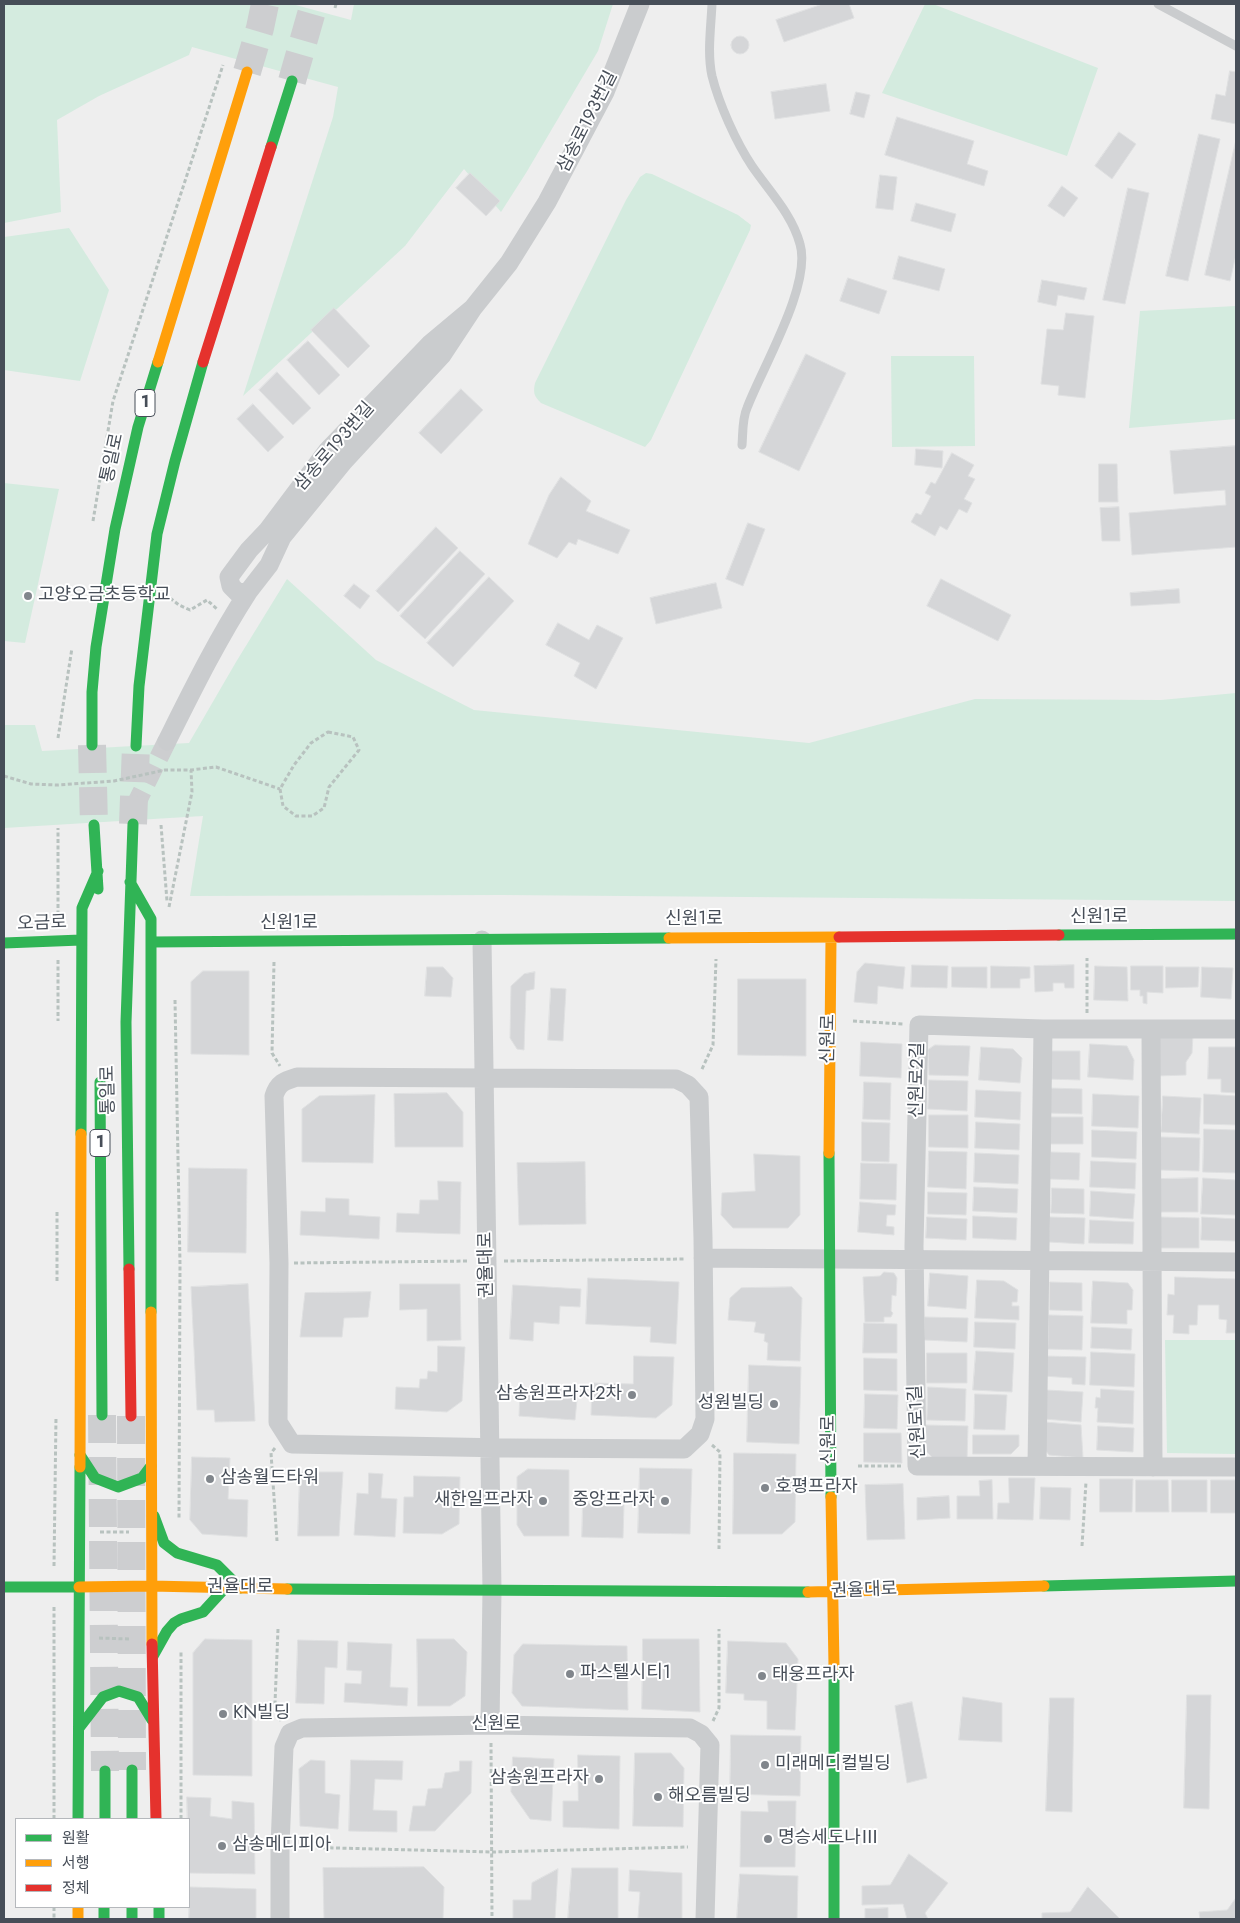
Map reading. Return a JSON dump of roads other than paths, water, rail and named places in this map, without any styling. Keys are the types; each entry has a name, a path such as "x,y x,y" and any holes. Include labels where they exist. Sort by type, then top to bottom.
{"main road":[{"name":"통일로","path":"92,745 92,692 96,647 115,530 138,426 246,72"},
{"path":"136,746 139,686 157,534 175,461 218,314 292,81"},
{"name":"통일로","path":"131,1416 126,1022 133,824"},
{"path":"94,825 98,871 98,900"},
{"path":"78,1818 81,940 82,908 98,871"},
{"path":"130,882 151,919 152,942 150,1531 153,1641 152,1720 156,1818"},
{"name":"신원1로","path":"152,942 1236,934"},
{"name":"신원로","path":"832,938 828,1084 830,1466 834,1592 834,1919"},
{"name":"오금로","path":"4,943 81,940"},
{"name":"통일로","path":"100,1069 102,1415"},
{"path":"80,1455 95,1478 118,1487 142,1478 151,1466"},
{"path":"150,1510 157,1521 159,1533 164,1543 177,1553 218,1565 240,1588"},
{"name":"권율대로","path":"4,1587 151,1586 834,1592 1236,1581"},
{"path":"153,1658 162,1638 172,1624 183,1617 204,1612 224,1588"},
{"path":"79,1728 104,1697 119,1691 138,1697 152,1720"},
{"path":"132,1770 132,1818"},
{"path":"104,1818 105,1771"}],"street":[{"name":"삼송로193번길","path":"167,741 231,618 248,592 270,565 282,537 344,461 442,355 473,308 509,263 547,202 605,92 640,4"},
{"name":"삼송로193번길","path":"248,592 238,593 232,586 229,578 248,550 268,530 328,450 430,344 473,308"},
{"name":"권율대로","path":"482,940 492,1590"},
{"name":"신원로2길","path":"914,1260 919,1024 1043,1029 1236,1029"},
{"path":"1037,1466 1043,1029"},
{"path":"1151,1029 1153,1467"},
{"path":"296,1077 676,1079 688,1085 699,1097 695,1259 705,1419 700,1434 684,1450 292,1444 278,1422 279,1263 274,1096 277,1087 284,1081 296,1077"},
{"path":"695,1259 1236,1262"},
{"name":"신원로1길","path":"914,1260 917,1466 1236,1467"},
{"path":"490,1734 492,1590"},
{"name":"신원로","path":"280,1919 280,1846 284,1747 290,1733 302,1728 490,1734 690,1728 701,1734 710,1745 705,1919"}],"lane":[{"path":"712,4 709,46 712,75 724,109 752,166 773,194 790,222 800,244 802,266 784,327 746,410 742,446"},
{"path":"1158,4 1236,46"}],"tunnel":[{"path":"247,72 265,4"},
{"path":"292,81 314,4"},
{"path":"134,808 167,741"},
{"path":"92,745 94,825"},
{"path":"133,824 136,746"},
{"path":"102,1415 105,1771"},
{"path":"131,1416 132,1770"}],"place":[{"name":"고양오금초등학교","path":"28,596"},
{"name":"삼송원프라자2차","path":"632,1395"},
{"name":"성원빌딩","path":"774,1404"},
{"name":"삼송월드타워","path":"210,1479"},
{"name":"호평프라자","path":"765,1488"},
{"name":"새한일프라자","path":"543,1501"},
{"name":"중앙프라자","path":"665,1501"},
{"name":"파스텔시티1","path":"570,1674"},
{"name":"태웅프라자","path":"762,1676"},
{"name":"KN빌딩","path":"223,1714"},
{"name":"미래메디컬빌딩","path":"765,1765"},
{"name":"삼송원프라자","path":"599,1779"},
{"name":"해오름빌딩","path":"658,1797"},
{"name":"명승세도나Ⅲ","path":"768,1839"},
{"name":"삼송메디피아","path":"222,1846"}]}
